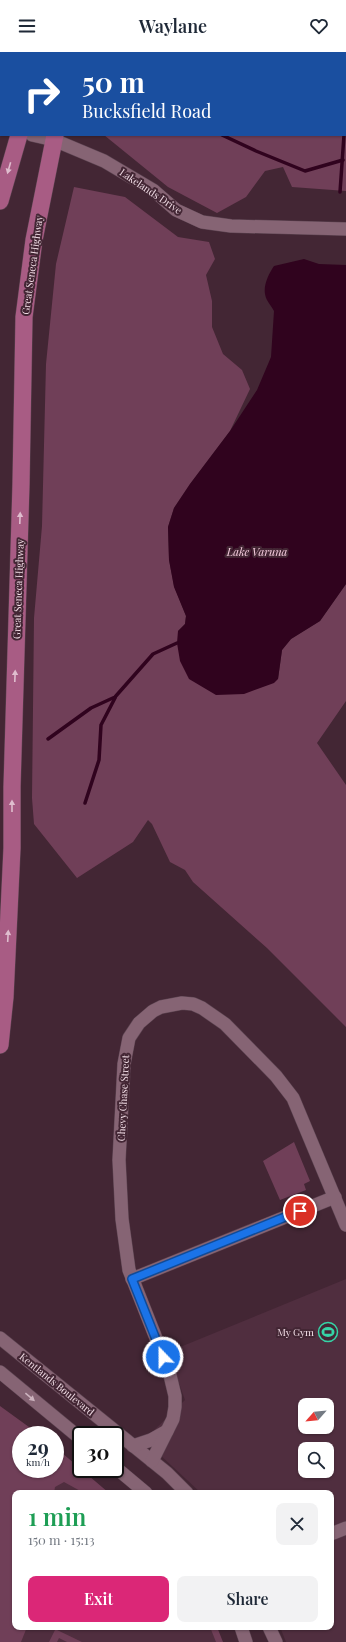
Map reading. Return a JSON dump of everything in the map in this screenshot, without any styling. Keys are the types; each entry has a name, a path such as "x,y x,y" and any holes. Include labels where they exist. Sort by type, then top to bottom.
{"main road":[{"path":"0,202 19,136"},
{"name":"Great Seneca Highway","path":"0,1045 5,997 12,848 24,317 34,240 55,138"}],"street":[{"name":"Lakelands Drive","path":"40,136 55,138 104,160 152,190 176,210 202,222 231,226 346,229"},
{"name":"Chevy Chase Street","path":"152,1461 173,1419 175,1407 173,1384 132,1279 126,1251 119,1177 125,1053 129,1038 139,1023 153,1011 161,1007 182,1003 193,1004 207,1010 225,1024 276,1076 296,1102 346,1225"},
{"path":"132,1279 335,1197"},
{"name":"Kentlands Boulevard","path":"0,1338 152,1461 184,1490"},
{"path":"0,1372 72,1432"},
{"path":"133,1446 151,1440 167,1431"},
{"path":"124,1475 142,1490"},
{"path":"334,1533 346,1528"},
{"path":"241,1630 246,1642"},
{"path":"270,1630 276,1642"}],"shaded area":[{"path":"105,136 346,136 346,191 292,187 283,167 265,171 246,197 217,213 168,187"},
{"path":"74,187 125,197 178,237 209,242 215,259 206,275 212,301 212,327 223,354 242,370 250,389 230,431 174,508 168,527 169,560 174,586 186,616 185,624 178,631 278,679 282,650 291,639 320,621 346,584 346,701 317,743 346,785 346,1027 267,948 193,882 185,870 170,862 152,824 148,820 133,842 77,878 34,824 32,798 34,618 42,526 46,364 56,264"},
{"path":"294,1142 310,1181 304,1184 306,1190 280,1200 263,1161"},
{"path":"346,1279 346,1642 286,1642 281,1630 334,1630 334,1490 198,1490 144,1440 185,1400 168,1352"},
{"path":"0,1406 28,1426 12,1426 12,1478 64,1478 64,1455 72,1461 72,1478 91,1478 105,1490 79,1490 64,1482 55,1487 54,1490 12,1490 12,1630 26,1630 21,1642 0,1642"},
{"path":"0,1421 12,1429 12,1478 64,1478 64,1473 100,1490 12,1490 12,1630 216,1630 221,1642 0,1642"},
{"path":"55,1630 82,1642 67,1642 59,1638 57,1642 49,1642"},
{"path":"211,1630 218,1630 223,1642 216,1642"}],"water":[{"name":"Lake Varuna","path":"304,259 319,264 346,265 346,584 320,621 291,639 282,650 278,679 274,683 244,694 216,695 189,679 180,661 177,643 178,631 185,624 186,616 174,587 169,560 168,527 174,508 230,431 257,390 271,357 274,311 265,296 265,287 274,266"}],"waterway":[{"path":"224,136 305,171 343,160"},
{"path":"340,192 344,136"},
{"path":"48,739 91,708 115,697 153,654 177,643"},
{"path":"85,803 99,760 101,725 115,698"}],"place":[{"name":"My Gym","path":"328,1332"}],"route":[{"path":"163,1357 132,1279 300,1211"}]}
